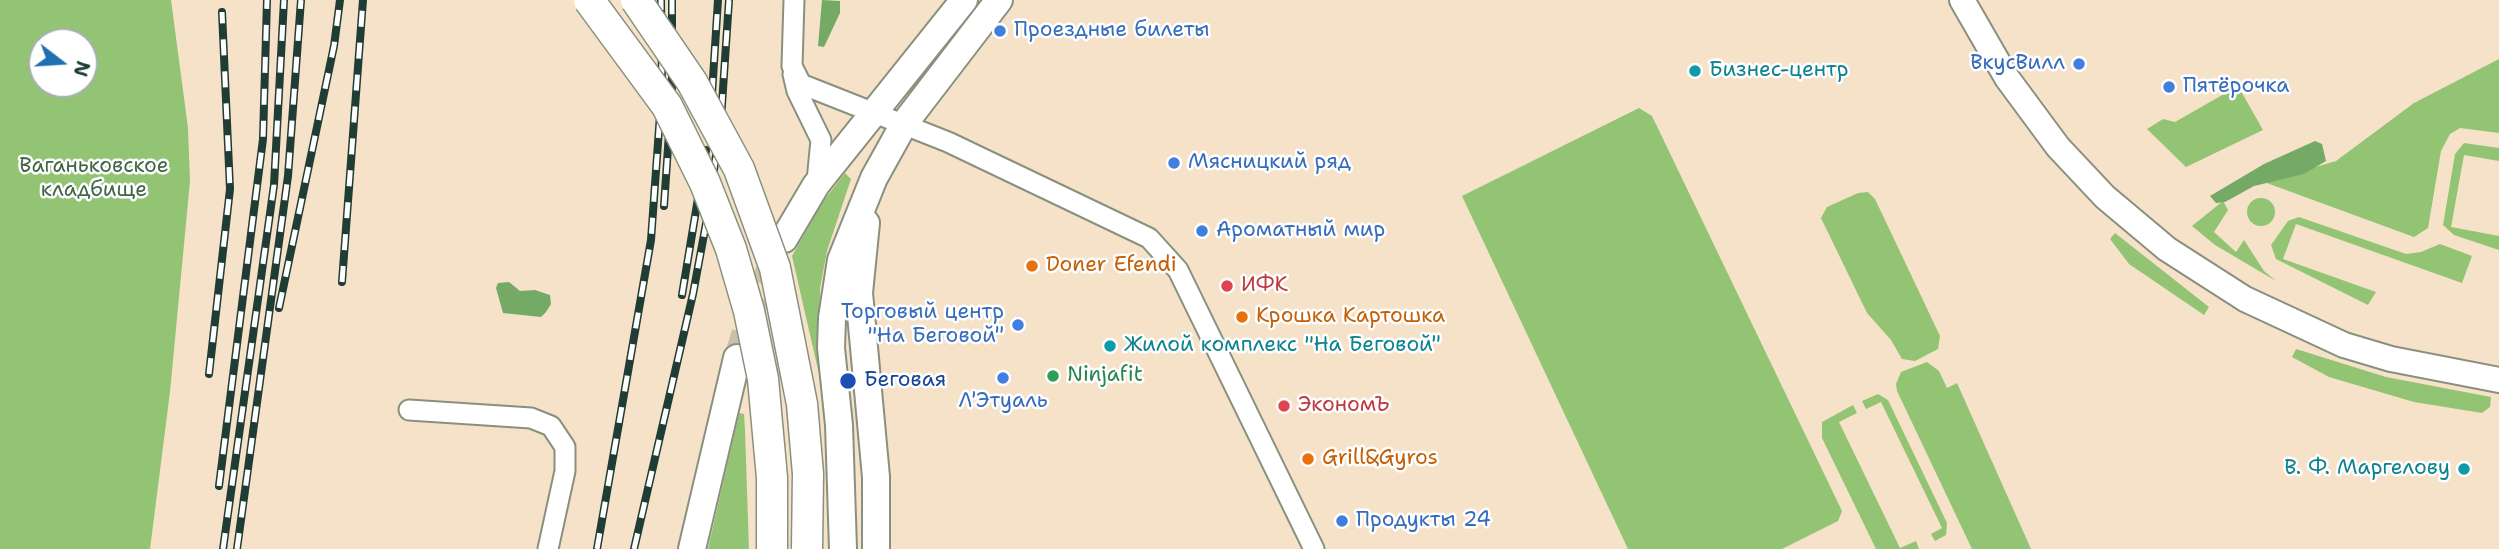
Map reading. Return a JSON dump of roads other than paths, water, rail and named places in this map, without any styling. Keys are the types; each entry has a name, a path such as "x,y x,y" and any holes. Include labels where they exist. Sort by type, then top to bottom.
{"main road":[{"path":"589,0 667,106 705,183 731,249 749,312 764,391 771,467 772,549"},
{"path":"636,0 692,82 739,169 775,268 802,404 808,474 807,549"},
{"path":"784,239 816,185 964,0"},
{"path":"843,549 839,425 831,348 835,289 850,232 874,178 904,124 999,0"},
{"path":"876,549 876,477 860,321 860,264 878,179 904,124"},
{"path":"692,549 737,358"}],"street":[{"path":"794,0 792,66 796,88 821,140 820,170 816,185"},
{"path":"1962,0 2007,78 2057,146 2100,192 2167,249 2245,299 2344,345 2404,362 2499,380"},
{"path":"792,66 796,78 803,86 904,124 1149,238 1178,270 1314,549"},
{"path":"409,410 531,418 551,426 565,447 565,471 548,549"}],"tunnel":[{"path":"737,358 754,303 777,253"}],"railway":[{"path":"219,486 263,139 267,0"},
{"path":"223,549 274,185 284,0"},
{"path":"237,549 288,176 301,0"},
{"path":"279,308 334,46 340,0"},
{"path":"342,282 363,0"},
{"path":"597,549 651,240 662,87 661,0"},
{"path":"664,206 672,89 672,0"},
{"path":"712,94 718,0"},
{"path":"634,549 693,294 708,213 721,119 729,0"},
{"path":"209,374 230,189 222,12"},
{"path":"682,295 706,150"}],"place":[{"name":"Проездные билеты","path":"1000,31"},
{"name":"ВкусВилл","path":"2079,64"},
{"name":"Бизнес-центр","path":"1695,71"},
{"name":"Пятёрочка","path":"2169,87"},
{"name":"Мясницкий ряд","path":"1174,163"},
{"name":"Ароматный мир","path":"1202,231"},
{"name":"Doner Efendi","path":"1032,266"},
{"name":"ИФК","path":"1227,286"},
{"name":"Крошка Картошка","path":"1242,317"},
{"name":"Торговый центр \"На Беговой\"","path":"1018,325"},
{"name":"Жилой комплекс \"На Беговой\"","path":"1110,346"},
{"name":"Ninjafit","path":"1053,376"},
{"name":"Л'Этуаль","path":"1003,378"},
{"name":"Беговая","path":"848,381"},
{"name":"ЭкономЪ","path":"1284,406"},
{"name":"Grill&Gyros","path":"1308,459"},
{"name":"В. Ф. Маргелову","path":"2464,469"},
{"name":"Продукты 24","path":"1342,521"}],"park label":[{"name":"Ваганьковское кладбище","path":"94,179"}]}
